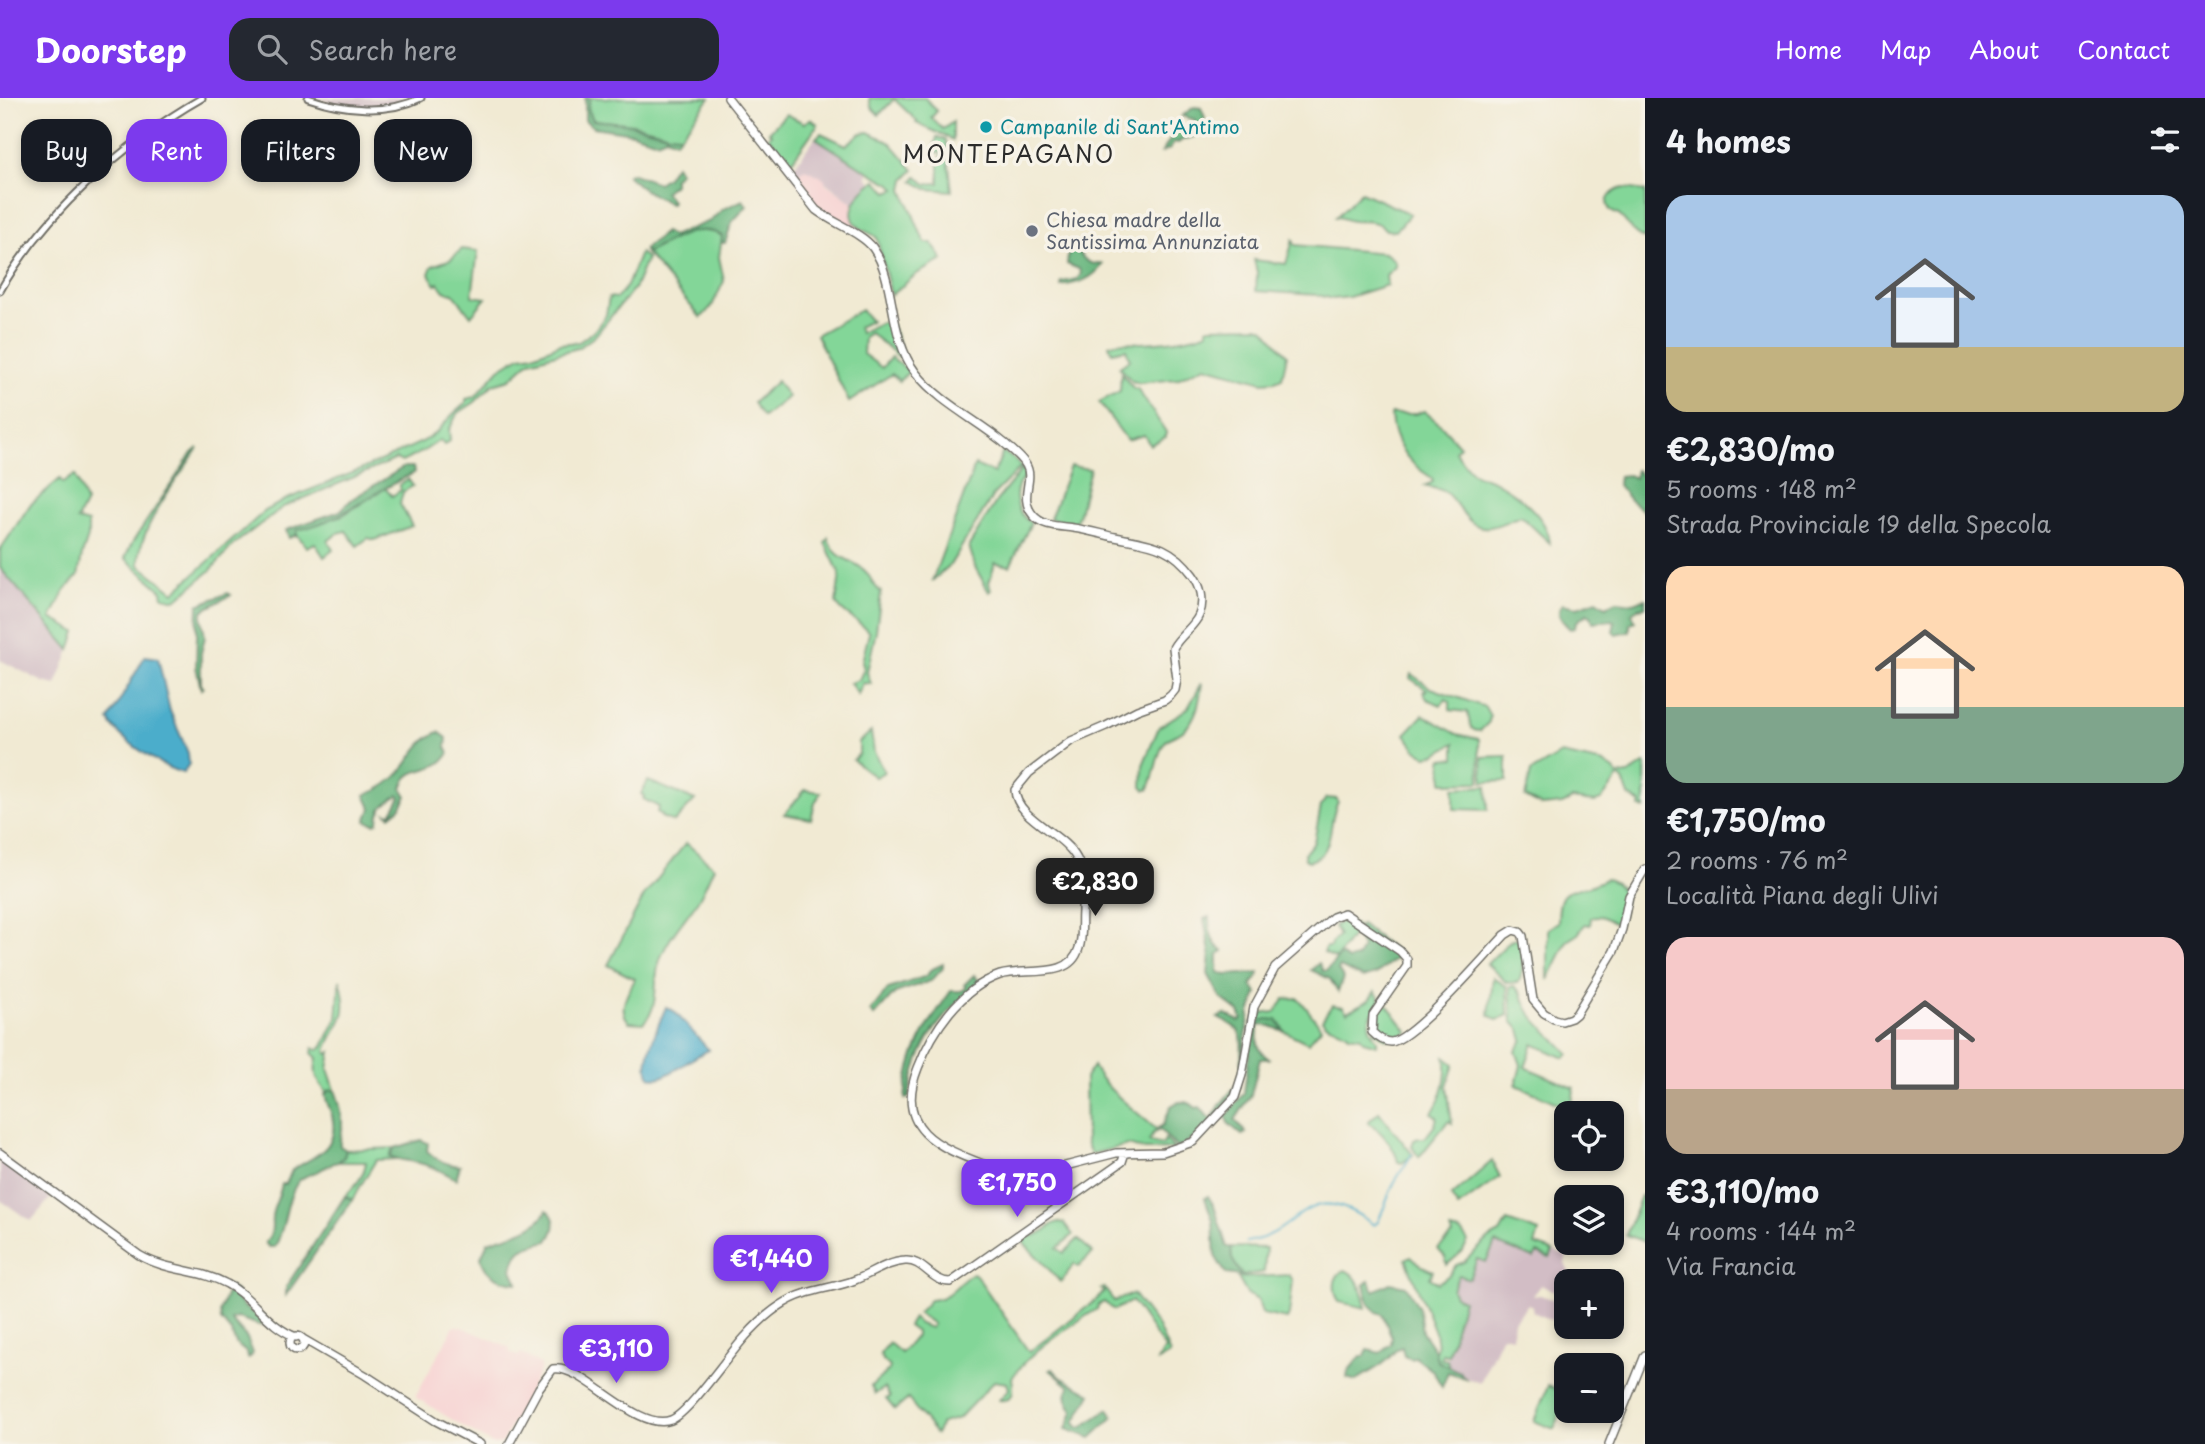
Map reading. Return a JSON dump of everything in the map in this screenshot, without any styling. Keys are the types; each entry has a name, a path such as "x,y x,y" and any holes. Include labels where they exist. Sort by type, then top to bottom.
{"main road":[{"path":"728,98 816,209 862,238 875,251 885,274 894,323 910,363 932,388 988,429 1024,462 1029,473 1026,501 1034,515 1043,523 1157,545 1179,560 1197,581 1203,598 1199,614 1173,648 1177,679 1175,690 1165,700 1071,741 1030,774 1016,790 1020,804 1029,815 1070,849 1080,865 1083,881 1081,941 1076,956 1059,969 1001,975 963,999 928,1042 914,1077 911,1099 911,1112 917,1126 927,1136 1008,1174 1030,1175 1116,1153 1175,1150 1193,1142 1235,1097 1254,1007 1261,991 1283,960 1338,914 1350,915 1407,959 1407,966 1373,1015 1372,1031 1377,1037 1390,1042 1404,1037 1506,934 1515,930 1523,936 1530,992 1537,1006 1554,1019 1569,1019 1576,1014 1612,953 1622,929 1629,896 1645,869"},
{"path":"0,1153 139,1255 164,1267 227,1283 246,1297 272,1324 296,1340 365,1375 445,1426 480,1444"},
{"path":"511,1443 538,1388 553,1370 562,1368 612,1399 656,1421 671,1420 685,1410 746,1336 783,1303 807,1293 834,1288 888,1265 907,1260 942,1282 958,1279 1122,1162 1125,1153"},
{"path":"1609,1444 1645,1355"}],"street":[{"path":"0,291 17,264 56,216 100,172 147,134 202,98"},
{"path":"308,98 327,105 368,108 397,106 421,98"}],"shaded area":[{"path":"314,98 406,98 405,101 369,107 346,106"},
{"path":"817,135 816,138 868,172 867,177 872,182 854,204 825,182 825,179 806,169 800,172 796,181 790,172"},
{"path":"806,169 826,179 825,183 854,204 853,217 865,232 861,235 842,225 815,205 796,181 800,172"},
{"path":"0,568 70,650 56,685 43,682 0,660"},
{"path":"4,1158 53,1195 31,1221 0,1200 0,1164"},
{"path":"1495,1242 1534,1258 1537,1253 1550,1258 1553,1251 1554,1255 1567,1256 1565,1263 1568,1269 1554,1269 1554,1291 1541,1284 1533,1296 1540,1295 1554,1299 1554,1321 1533,1312 1532,1306 1528,1304 1514,1321 1512,1337 1502,1335 1480,1383 1466,1378 1446,1364 1463,1300 1455,1296 1452,1290 1459,1275 1469,1278 1477,1259 1486,1262"},
{"path":"454,1326 510,1348 509,1352 518,1356 521,1353 541,1365 502,1443 492,1444 415,1397"}],"green space":[{"path":"585,98 590,98 588,109 593,120 625,123 681,135 676,141 666,137 657,141 632,133 593,127 585,120"},
{"path":"590,98 710,98 681,135 677,136 633,124 593,120 588,109"},
{"path":"869,98 925,98 937,111 931,118 943,129 953,122 953,140 916,123 894,99 879,115 871,107"},
{"path":"1194,107 1201,108 1205,118 1197,134 1178,143 1174,142 1170,149 1162,152 1178,127 1190,133 1196,120 1182,116"},
{"path":"786,114 804,123 810,119 818,124 790,164 768,137 771,134 769,132"},
{"path":"869,132 891,143 914,170 905,179 903,190 923,239 926,243 932,243 943,260 918,273 891,295 877,238 856,224 852,210 864,190 876,180 888,192 896,189 816,138 821,133 846,145 861,133"},
{"path":"937,137 946,140 952,191 927,189 913,181 917,176 926,184 939,183 941,152 936,153 933,150"},
{"path":"675,165 680,172 674,178 674,184 664,192 672,201 670,204 643,189 627,175 630,173 658,183 667,177"},
{"path":"1625,188 1645,191 1645,239 1608,207 1610,196"},
{"path":"1361,192 1410,214 1396,231 1386,230 1367,221 1336,217"},
{"path":"743,200 747,206 732,222 725,243 722,243 722,236 712,232 693,232 646,253 644,249 665,232 672,236 710,221 723,209"},
{"path":"697,230 722,236 719,257 724,281 712,306 701,318 646,253"},
{"path":"1293,240 1295,245 1385,253 1394,260 1396,266 1386,275 1387,285 1349,297 1333,299 1318,295 1256,291 1257,272 1254,260 1286,264"},
{"path":"1070,242 1074,242 1081,256 1088,262 1103,264 1085,280 1061,286 1062,282 1077,279 1081,274 1079,269 1067,264"},
{"path":"462,249 478,251 472,296 486,298 471,316 453,293 444,291 438,283 436,285 429,274 432,266 451,259"},
{"path":"640,253 647,258 635,287 595,336 578,348 530,361 510,379 493,384 475,402 457,414 449,430 450,441 444,445 440,440 402,462 396,459 283,507 233,545 211,570 176,600 163,597 162,591 125,558 132,543 198,448 160,505 140,551 139,565 174,592 265,511 422,442 438,431 466,403 466,399 475,397 499,369 520,356 536,354 560,344 579,342 594,331 606,315 609,297 617,298 627,286"},
{"path":"861,310 871,321 858,327 860,333 881,322 891,325 907,363 870,333 864,337 863,354 882,368 891,357 905,368 909,366 912,369 899,381 892,374 849,402 816,335"},
{"path":"1210,327 1264,328 1287,355 1282,378 1275,381 1263,382 1205,366 1177,379 1139,383 1132,381 1119,367 1130,360 1126,349 1112,352 1109,345 1184,339 1208,332 1207,328"},
{"path":"1121,373 1134,389 1137,388 1166,432 1166,437 1150,445 1144,435 1127,440 1099,402 1120,391"},
{"path":"777,381 788,397 763,417 753,403"},
{"path":"1424,411 1460,446 1455,451 1472,472 1494,481 1531,508 1544,524 1550,543 1521,516 1494,526 1475,525 1445,492 1424,486 1433,482 1432,478 1403,452 1392,425 1391,414 1416,414"},
{"path":"1003,452 1021,467 994,494 950,565 932,581 975,465 994,473"},
{"path":"1070,466 1090,469 1078,517 1075,522 1050,519"},
{"path":"404,467 413,467 414,473 330,520 297,530 297,535 289,538 286,530 340,511 352,499"},
{"path":"1023,468 1026,476 1018,487 1016,500 1021,513 1031,523 1010,566 995,563 989,592 975,567 969,546 997,500"},
{"path":"1636,470 1645,476 1645,512 1630,500 1618,485 1619,476 1628,475 1634,478"},
{"path":"75,475 86,502 77,520 88,523 88,537 78,576 65,590 51,618 76,632 70,650 0,568 0,550 30,505 60,479 63,483"},
{"path":"408,479 413,486 403,492 400,504 412,526 375,540 368,538 357,546 346,531 338,533 328,541 333,550 324,557 315,543 307,547 297,535 297,530 343,515 385,488 392,496 401,490 399,485"},
{"path":"828,538 836,552 862,568 881,592 867,672 871,684 863,683 858,695 850,683 859,680 864,669 862,662 869,633 836,603 840,574 825,543"},
{"path":"228,593 231,595 202,611 205,637 201,653 201,689 196,667 198,605"},
{"path":"1645,599 1645,607 1632,613 1635,621 1630,624 1630,631 1615,634 1615,622 1612,620 1593,622 1587,614 1576,622 1575,628 1570,629 1559,614 1562,604 1577,607 1597,600 1606,606 1617,601 1634,603"},
{"path":"1411,674 1431,688 1485,707 1490,716 1489,722 1480,731 1476,731 1470,725 1467,712 1450,710 1450,702 1446,699 1441,705 1427,699 1423,692 1427,690 1410,678"},
{"path":"1202,683 1192,720 1182,732 1165,742 1159,753 1151,784 1148,790 1145,790 1142,787 1143,765 1159,727 1188,708"},
{"path":"1423,715 1457,734 1479,739 1480,782 1443,783 1442,759 1455,758 1455,743 1436,754 1426,756 1416,749 1405,734"},
{"path":"439,732 447,738 446,747 449,753 443,761 416,772 406,780 402,788 407,796 400,808 390,816 387,813 391,814 401,797 399,795 381,809 378,822 375,824 366,821 371,808 365,795 391,782 423,743"},
{"path":"871,732 874,752 884,772 875,777 853,760 859,754 859,742"},
{"path":"1561,754 1603,763 1618,776 1628,774 1645,764 1645,809 1640,807 1641,803 1629,796 1623,780 1618,778 1601,800 1595,802 1572,799 1562,804 1542,806 1525,797 1531,772"},
{"path":"1507,756 1507,781 1483,782 1482,757"},
{"path":"648,781 695,800 674,822 661,817 657,812 659,807 643,799 641,794"},
{"path":"1487,786 1488,810 1454,809 1454,788"},
{"path":"805,790 821,792 811,819 784,814"},
{"path":"1326,798 1337,799 1338,802 1327,845 1323,853 1308,861 1304,854 1314,842 1321,806"},
{"path":"686,843 714,867 697,902 664,949 658,967 652,1010 643,1023 629,1022 624,1006 635,979 608,965 644,896"},
{"path":"1606,879 1619,886 1622,891 1624,904 1619,925 1603,917 1591,917 1590,925 1585,924 1578,934 1567,941 1548,980 1548,929 1558,922 1561,899 1568,892"},
{"path":"1209,917 1212,936 1223,951 1218,955 1218,972 1225,975 1259,973 1251,985 1257,993 1250,1013 1241,1066 1241,1036 1234,1027 1218,1018 1225,1014 1239,1021 1242,1019 1239,1012 1221,998 1208,974 1210,953 1204,919"},
{"path":"1348,920 1358,927 1336,959 1324,953 1326,947 1330,947 1339,936 1334,926"},
{"path":"1361,924 1400,955 1376,974 1363,978 1340,967 1338,970 1343,978 1338,992 1330,979 1311,970 1319,963 1323,971 1326,971 1340,955 1348,960 1357,958 1362,948 1353,935"},
{"path":"1520,938 1523,960 1521,977 1519,982 1507,983 1487,964 1510,941"},
{"path":"943,964 943,968 931,981 895,993 874,1016 870,1012 888,989 927,976 930,970"},
{"path":"974,975 979,981 983,980 933,1031 918,1060 909,1098 905,1099 914,1054 926,1029 951,991 966,988 964,985"},
{"path":"1493,977 1507,987 1508,1015 1497,1020 1489,1015"},
{"path":"340,980 344,1011 326,1052 331,1052 328,1069 335,1090 326,1092 317,1077 317,1058 312,1053 313,1048 318,1050 323,1046 337,1018"},
{"path":"1514,986 1520,992 1531,1014 1569,1054 1565,1058 1533,1044 1525,1067 1574,1088 1571,1101 1554,1102 1516,1085 1521,1065 1516,1051 1523,1040 1520,1030 1512,1021 1510,987"},
{"path":"1375,991 1381,1000 1371,1015 1369,1024 1377,1045 1363,1041 1361,1037 1349,1035 1322,1020 1332,1005 1343,1007 1347,1012 1369,1000"},
{"path":"1298,998 1321,1028 1308,1043 1284,1031 1280,1023 1268,1019 1260,1021 1260,1014 1275,1012 1285,999"},
{"path":"1385,1002 1408,1032 1386,1039 1375,1031 1374,1018"},
{"path":"1277,1020 1284,1031 1259,1025 1258,1044 1262,1053 1270,1059 1260,1059 1251,1095 1235,1120 1246,1133 1242,1135 1228,1123 1226,1117 1244,1093 1253,1022"},
{"path":"1445,1057 1454,1064 1447,1086 1452,1123 1448,1121 1419,1157 1412,1147 1414,1140 1425,1138 1435,1125 1437,1117 1432,1113 1444,1086"},
{"path":"1093,1066 1113,1092 1158,1131 1153,1133 1149,1142 1163,1145 1165,1139 1174,1149 1145,1150 1128,1145 1091,1154 1086,1142 1085,1078"},
{"path":"1239,1082 1239,1087 1204,1132 1177,1148 1158,1128 1163,1125 1171,1106 1181,1102 1200,1107 1212,1118"},
{"path":"335,1090 341,1110 340,1146 346,1150 344,1157 298,1182 289,1200 279,1240 275,1247 269,1247 265,1243 271,1234 273,1211 282,1184 286,1184 292,1170 329,1144 333,1127 325,1094"},
{"path":"1379,1112 1413,1155 1402,1163 1398,1162 1387,1140 1368,1122"},
{"path":"421,1140 428,1143 427,1151 434,1157 460,1166 456,1179 429,1166 390,1156 394,1148"},
{"path":"394,1148 390,1156 396,1159 376,1160 352,1200 345,1196 361,1177 366,1162 338,1162 344,1157 346,1150"},
{"path":"1492,1161 1500,1177 1458,1207 1451,1197"},
{"path":"345,1196 352,1200 286,1295 286,1287"},
{"path":"1208,1196 1214,1206 1227,1247 1231,1247 1232,1259 1242,1276 1226,1274 1215,1256 1213,1221 1205,1198"},
{"path":"1641,1196 1645,1198 1645,1242 1626,1235"},
{"path":"547,1210 554,1221 553,1233 548,1241 528,1246 516,1256 512,1270 518,1283 500,1279 490,1273 481,1257 488,1242 529,1227"},
{"path":"1507,1221 1539,1232 1535,1245 1553,1251 1550,1258 1537,1253 1534,1258 1495,1243 1486,1262 1477,1259 1469,1279 1459,1275 1452,1290 1455,1296 1463,1300 1448,1355 1442,1354 1441,1359 1447,1360 1449,1368 1437,1361 1435,1332 1406,1259 1411,1256 1433,1271 1430,1278 1438,1283 1488,1239 1500,1233"},
{"path":"1059,1222 1064,1223 1073,1235 1057,1248 1064,1253 1078,1239 1093,1253 1078,1267 1074,1264 1061,1282 1021,1240 1042,1233"},
{"path":"1451,1230 1461,1232 1468,1241 1463,1251 1447,1265 1445,1257 1438,1249 1453,1235"},
{"path":"1231,1247 1266,1248 1264,1272 1242,1276 1232,1259"},
{"path":"1344,1270 1357,1280 1366,1308 1339,1302 1335,1284 1337,1276"},
{"path":"973,1273 1029,1352 1096,1300 1104,1292 1101,1289 1104,1288 1114,1301 1133,1294 1158,1327 1170,1354 1157,1362 1165,1349 1132,1301 1114,1310 1104,1302 1051,1340 1020,1367 1012,1378 1011,1397 999,1400 1009,1389 1007,1383 994,1381 959,1418 942,1423 936,1434 908,1399 895,1410 886,1399 890,1397 885,1388 875,1394 871,1386 889,1370 890,1367 880,1354 889,1343 901,1353 916,1336 916,1332 908,1326 913,1318 919,1324 931,1328 933,1324 918,1313 930,1300 948,1294"},
{"path":"1289,1275 1293,1280 1287,1319 1262,1314 1258,1300 1247,1294 1238,1278"},
{"path":"1369,1280 1374,1291 1390,1283 1406,1286 1419,1308 1422,1332 1435,1351 1437,1361 1460,1372 1465,1378 1448,1372 1442,1387 1433,1371 1415,1357 1411,1359 1404,1356 1402,1347 1382,1365 1356,1381 1347,1378 1348,1371 1368,1350 1380,1353 1391,1344 1392,1337 1382,1314 1369,1304 1364,1285"},
{"path":"229,1287 236,1291 242,1305 264,1320 262,1326 238,1318 231,1320 247,1338 253,1353 248,1358 221,1320 220,1311"},
{"path":"1053,1369 1059,1376 1091,1394 1075,1422 1078,1427 1081,1428 1108,1409 1113,1417 1091,1438 1066,1429 1073,1412 1066,1397 1070,1387 1050,1370"},
{"path":"1548,1386 1554,1389 1554,1429 1534,1421"}],"water":[{"path":"145,656 158,658 170,711 188,753 189,764 183,773 142,751 121,735 109,720"},
{"path":"666,1007 674,1011 709,1050 666,1075 654,1078 649,1073 647,1064"}],"waterway":[{"path":"1246,1242 1265,1237 1305,1211 1318,1206 1332,1205 1351,1211 1374,1225 1378,1222 1394,1183 1412,1154"}],"place":[{"name":"Campanile di Sant'Antimo","path":"986,127"},
{"name":"Chiesa madre della Santissima Annunziata","path":"1032,231"}],"district":[{"name":"MONTEPAGANO","path":"1009,155"}]}
